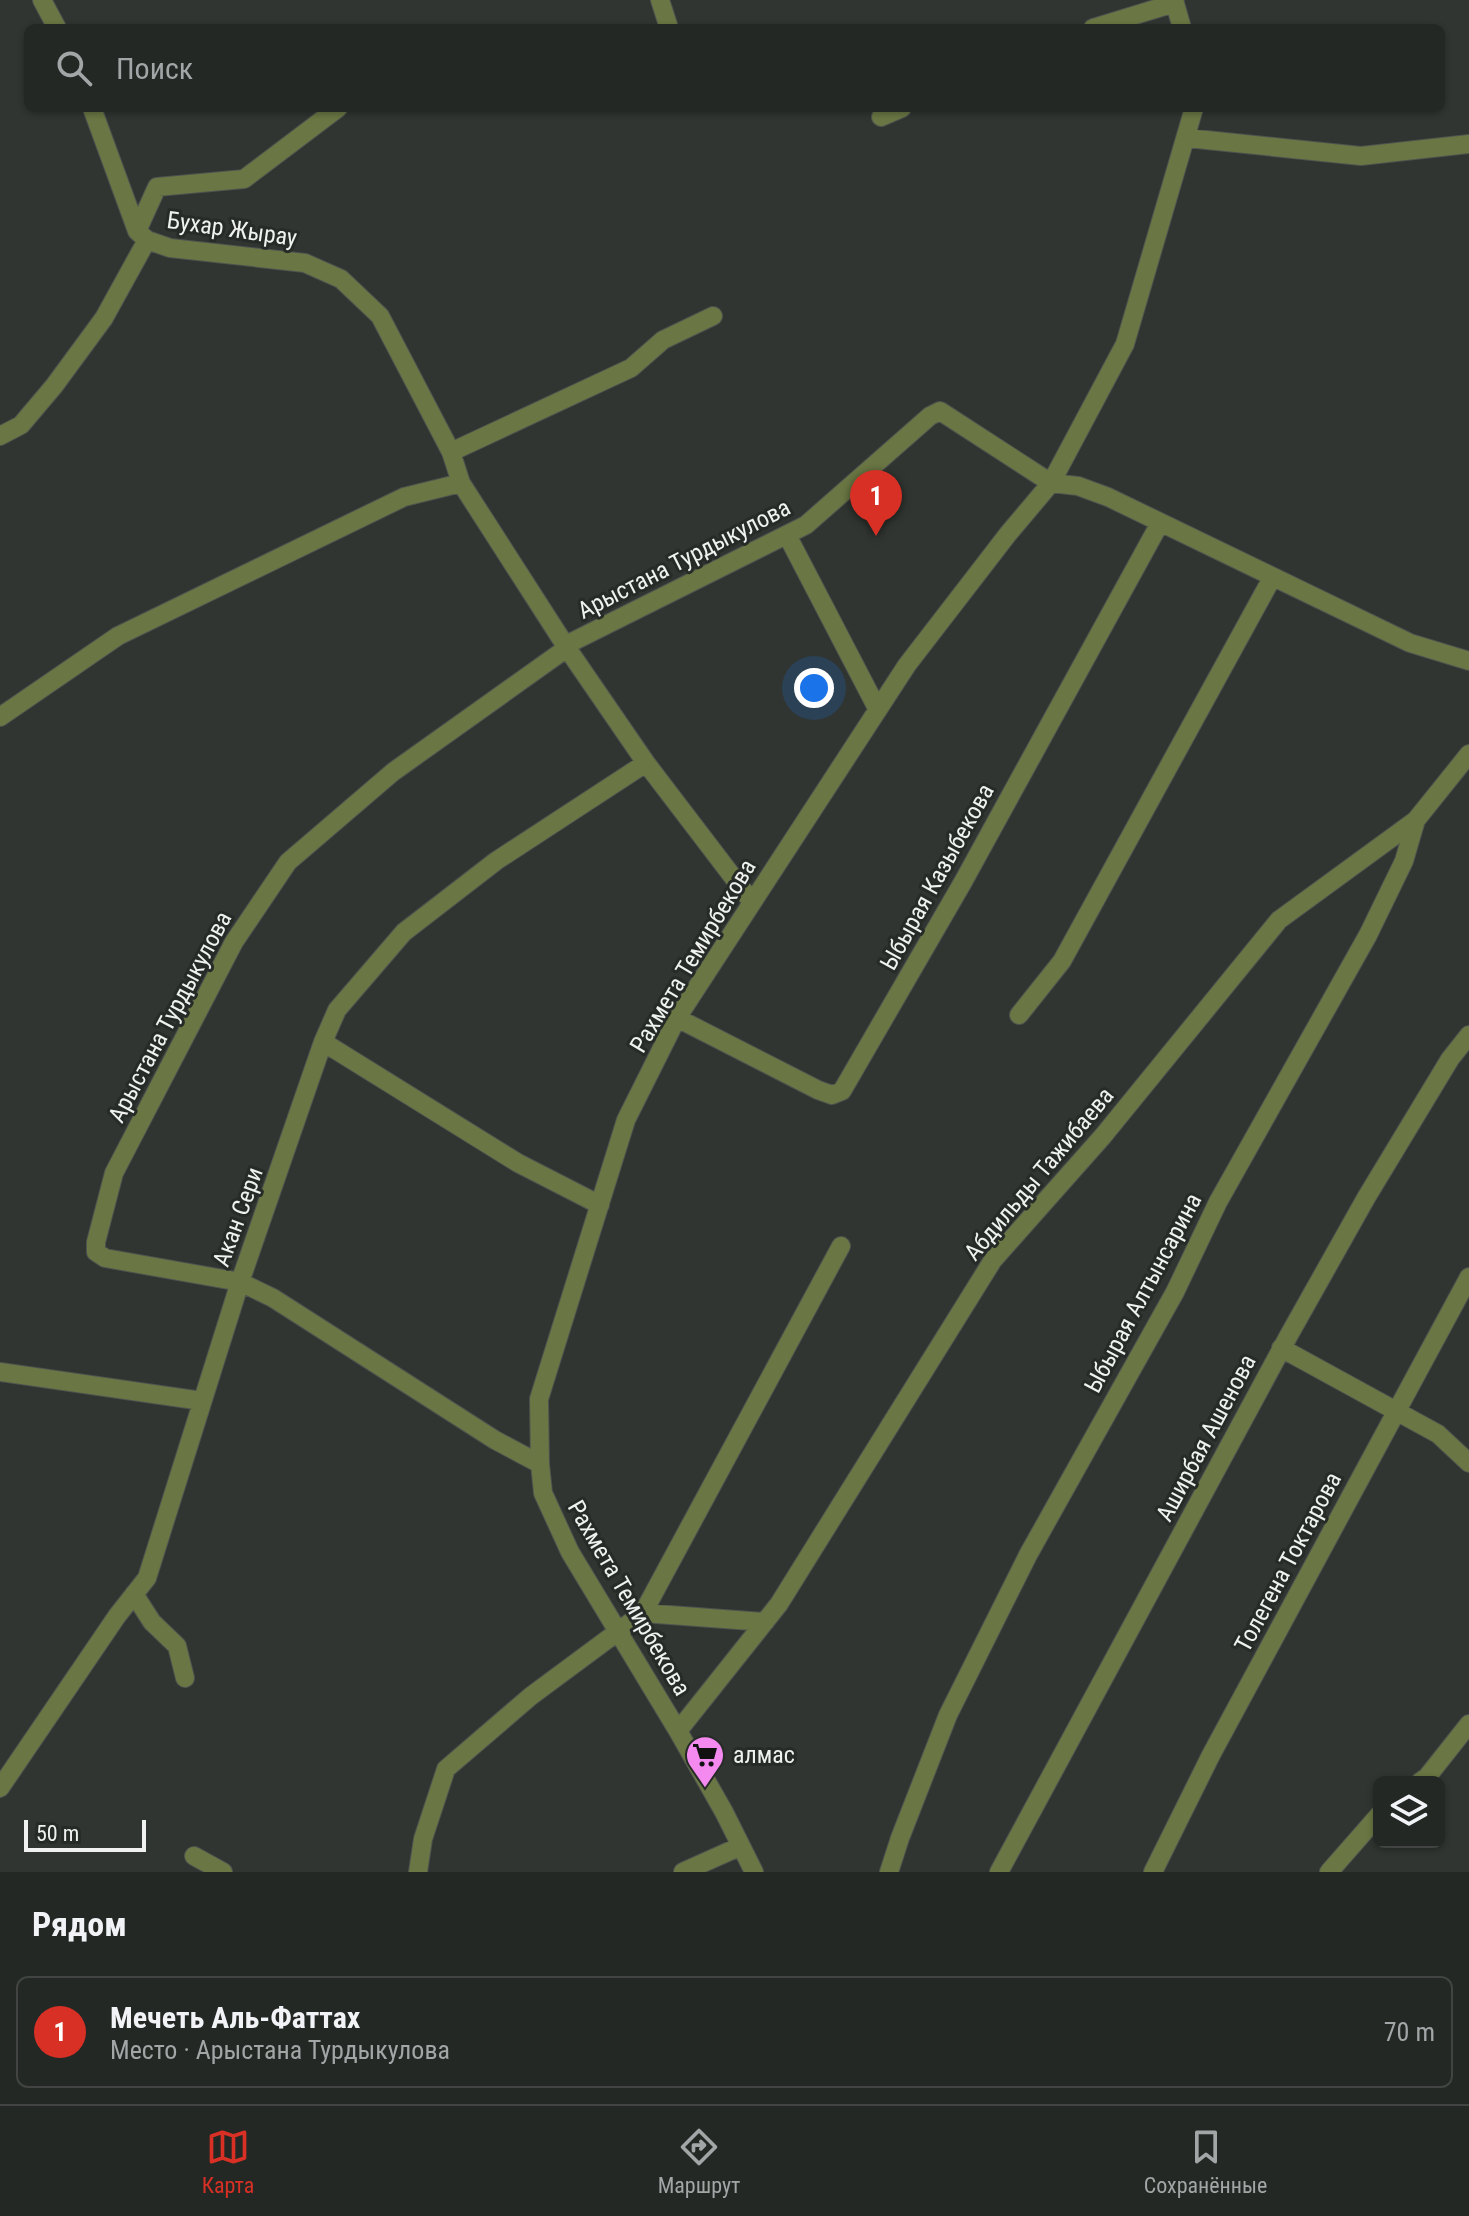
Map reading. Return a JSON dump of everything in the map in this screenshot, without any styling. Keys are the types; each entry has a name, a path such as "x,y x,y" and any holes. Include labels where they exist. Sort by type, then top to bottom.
{"street":[{"path":"42,0 55,24"},
{"path":"660,0 668,24"},
{"path":"1105,24 1174,1 1181,24"},
{"name":"Бухар Жырау","path":"94,112 142,236 170,248 305,263 341,279 380,316 451,452 461,483 566,647 646,763 752,902"},
{"path":"0,436 21,425 104,318 142,236 157,187 244,179 333,112"},
{"path":"881,117 893,112"},
{"name":"Рахмета Темирбекова","path":"754,1872 678,1731 570,1552 543,1493 539,1399 626,1120 677,1018 907,665 1051,483 1125,344 1193,112"},
{"path":"1187,138 1361,156 1469,144"},
{"path":"451,452 631,368 663,340 713,316"},
{"name":"Арыстана Турдыкулова","path":"240,1282 105,1258 96,1252 96,1242 114,1173 234,942 288,862 393,772 566,647 707,572 806,525 930,416 940,411 1051,483"},
{"path":"0,717 118,636 404,497 461,483"},
{"path":"1051,483 1078,486 1108,497 1410,643 1469,661"},
{"name":"Ыбырая Казыбекова","path":"677,1018 818,1090 832,1095 842,1091 963,882 1160,523"},
{"path":"787,535 878,710"},
{"path":"1019,1015 1062,961 1272,578"},
{"name":"Ыбырая Алтынсарина","path":"889,1872 948,1715 1028,1555 1175,1292 1218,1202 1368,935 1404,861 1416,820 1469,754"},
{"name":"Акан Сери","path":"0,1788 147,1578 240,1282 323,1042 337,1010 404,932 496,861 646,763"},
{"name":"Абдильды Тажибаева","path":"678,1731 779,1604 993,1260 1103,1136 1279,920 1416,820"},
{"name":"Аширбая Ашенова","path":"999,1872 1281,1348 1366,1198 1450,1059 1469,1035"},
{"path":"323,1042 518,1163 600,1205"},
{"path":"418,1872 423,1839 446,1769 531,1696 643,1613 841,1246"},
{"name":"Толегена Токтарова","path":"1153,1872 1211,1755 1469,1277"},
{"path":"240,1282 273,1298 495,1440 540,1464"},
{"path":"1281,1348 1438,1434 1469,1463"},
{"path":"0,1372 202,1401"},
{"path":"134,1594 152,1622 177,1646 185,1678"},
{"path":"643,1613 765,1622"},
{"path":"1428,1776 1469,1724"},
{"path":"1329,1872 1373,1822"},
{"path":"683,1872 741,1846"},
{"path":"194,1856 223,1872"}],"place":[{"name":"Мечеть Аль-Фаттах","path":"876,536"},
{"name":"алмас","path":"705,1789"}]}
